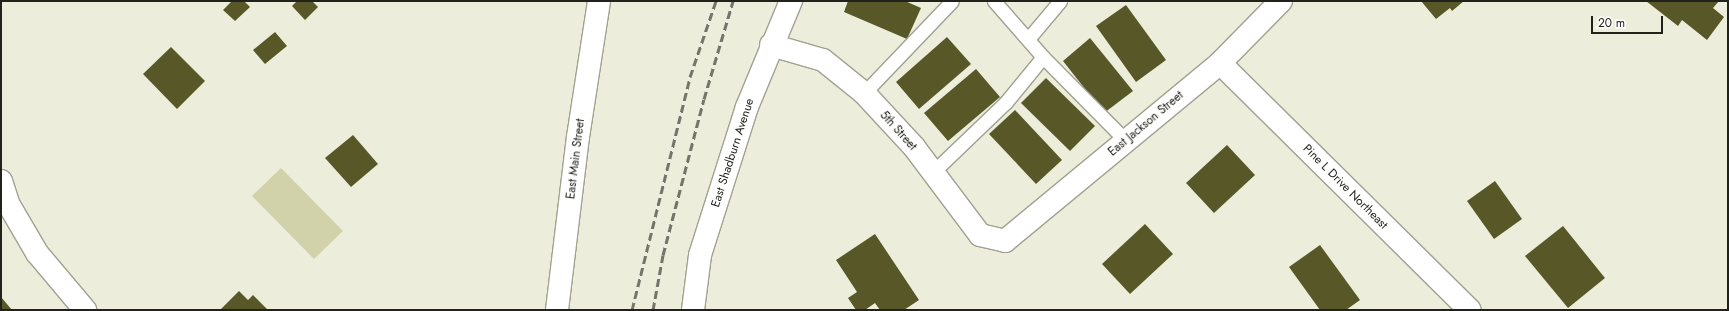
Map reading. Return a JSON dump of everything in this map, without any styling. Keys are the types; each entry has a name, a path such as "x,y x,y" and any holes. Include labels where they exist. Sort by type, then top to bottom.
{"street":[{"name":"East Shadburn Avenue","path":"693,310 700,255 747,107 771,45 791,1"},
{"name":"East Jackson Street","path":"1005,242 1220,63 1281,1"},
{"name":"East Main Street","path":"557,310 595,3"},
{"name":"5th Street","path":"771,45 823,60 864,93 914,147 980,235 1005,242"},
{"name":"Pine L Drive Northeast","path":"1220,63 1470,310"},
{"path":"1,181 9,205 37,253 85,310"}],"lane":[{"path":"864,93 952,1"},
{"path":"994,1 1043,57 1126,141"},
{"path":"1028,39 1060,1"},
{"path":"933,172 1006,102 1043,57"}],"green space":[{"path":"281,168 343,231 314,259 252,196"}],"building":[{"path":"232,1 244,1 250,7 235,21 223,10"},
{"path":"297,1 312,1 318,7 305,20 292,6"},
{"path":"848,1 905,1 921,8 907,39 844,12"},
{"path":"1421,1 1464,1 1452,11 1450,8 1436,19"},
{"path":"1646,1 1719,1 1713,8 1724,17 1707,40 1682,20 1678,26"},
{"path":"1126,5 1166,60 1136,82 1096,26"},
{"path":"275,32 287,46 265,64 253,50"},
{"path":"947,37 971,64 919,109 896,82"},
{"path":"1090,38 1133,91 1104,113 1063,61"},
{"path":"171,47 205,81 177,109 143,74"},
{"path":"976,69 1000,97 948,141 924,113"},
{"path":"1046,78 1095,126 1070,151 1021,103"},
{"path":"1015,110 1062,160 1036,184 989,134"},
{"path":"353,135 378,164 351,187 325,158"},
{"path":"1227,145 1255,175 1214,213 1186,183"},
{"path":"1495,181 1522,219 1494,239 1467,201"},
{"path":"1145,224 1173,254 1130,294 1102,264"},
{"path":"1563,226 1605,278 1568,308 1525,256"},
{"path":"875,234 919,300 904,310 880,310 875,303 865,310 856,310 848,298 857,292 836,260"},
{"path":"1320,245 1360,300 1346,310 1320,310 1289,267"},
{"path":"239,291 248,300 253,295 268,310 220,310"},
{"path":"1,297 12,310 1,310"}],"railway":[{"path":"632,310 690,77 716,1"},
{"path":"653,310 663,255 704,99 733,1"}]}
